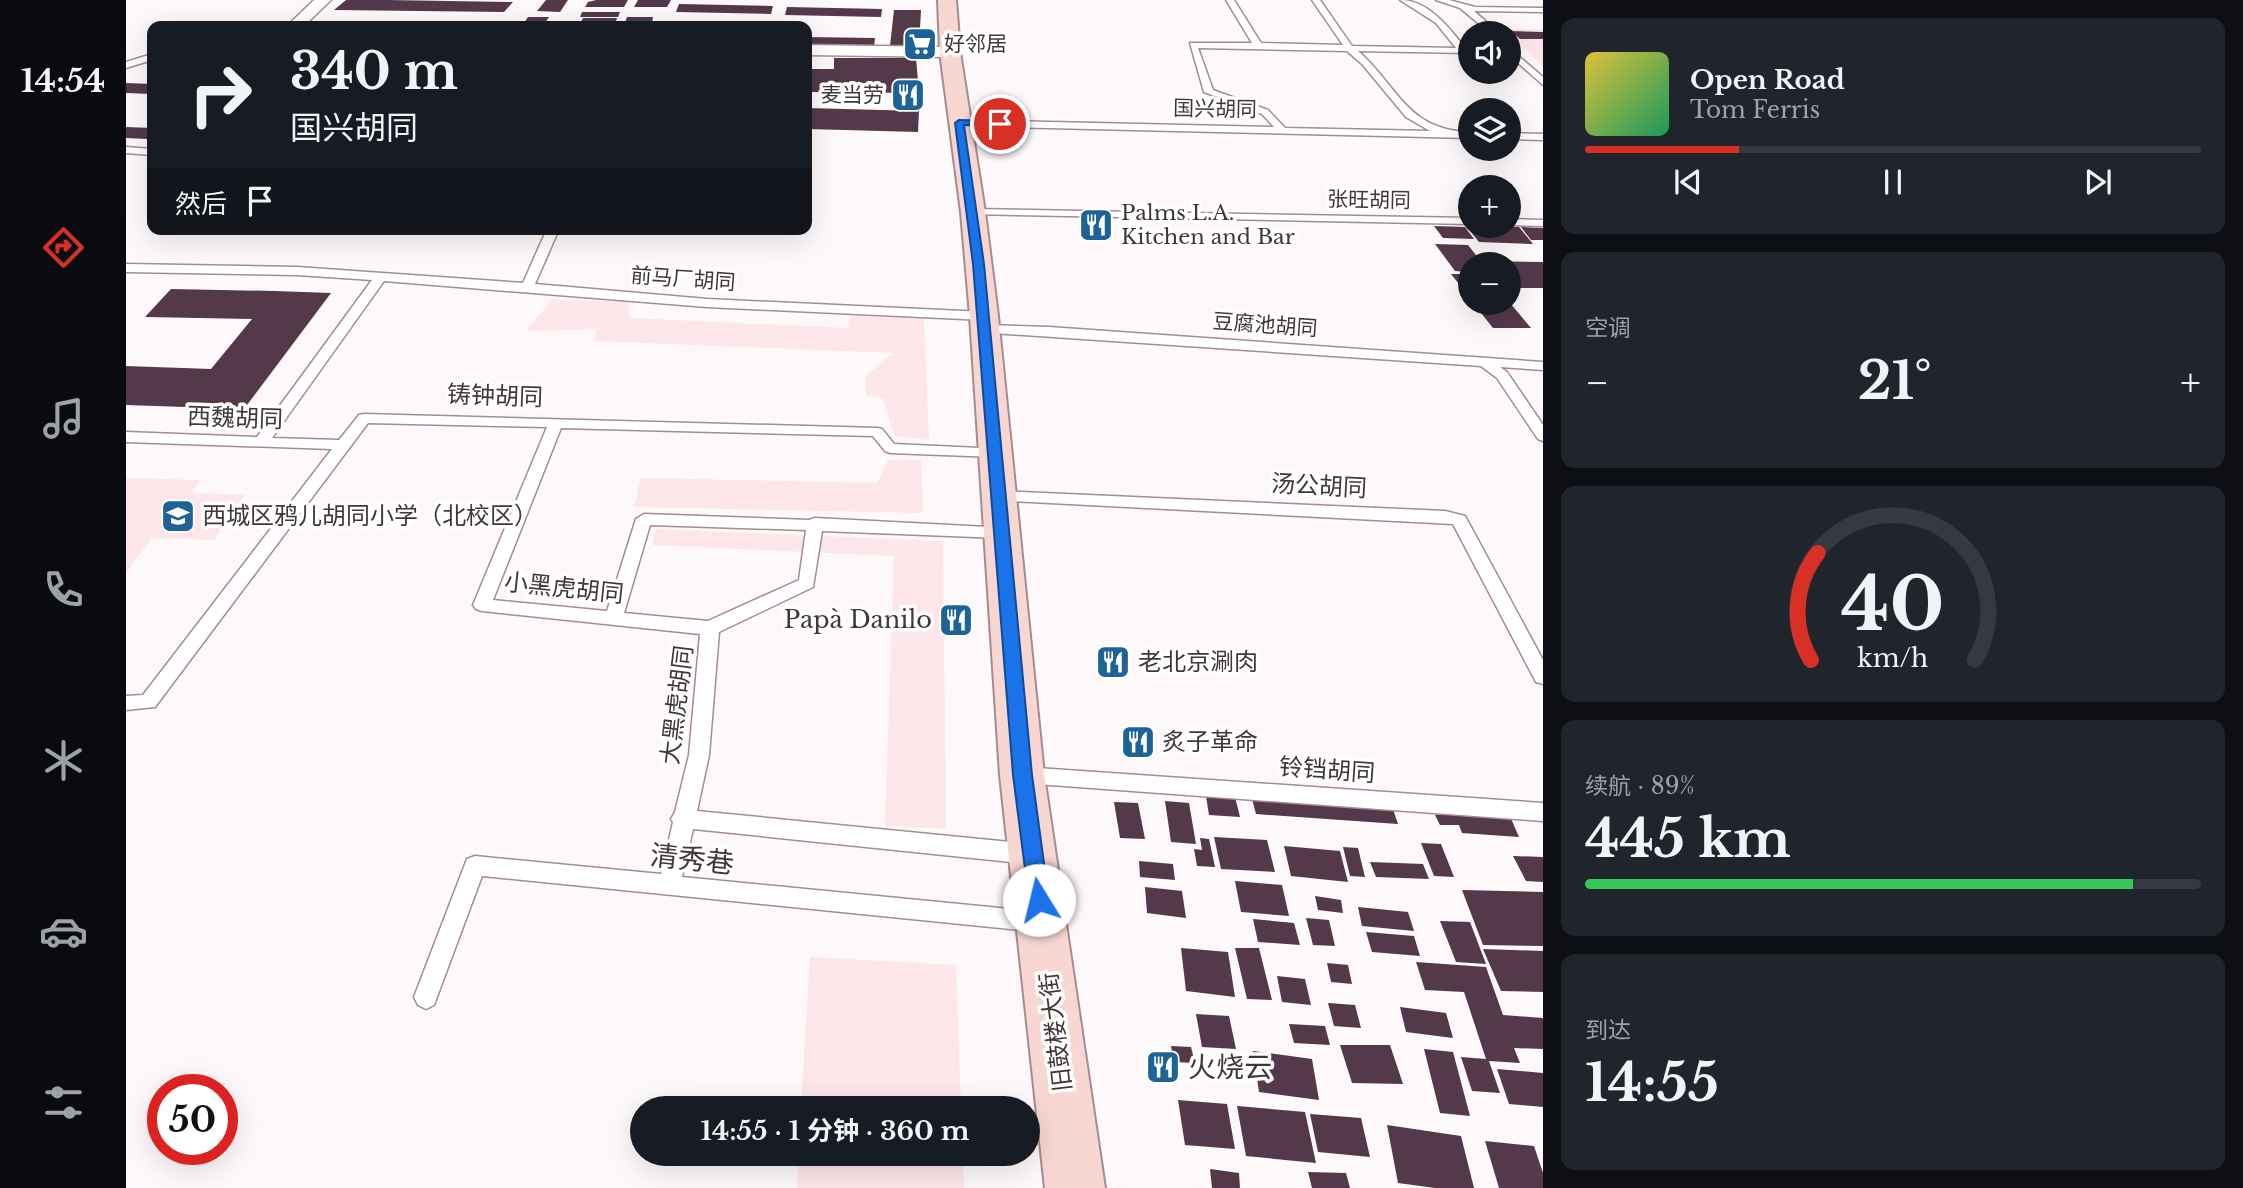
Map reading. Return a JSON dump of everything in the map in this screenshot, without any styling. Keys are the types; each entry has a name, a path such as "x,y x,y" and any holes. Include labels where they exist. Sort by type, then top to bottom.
{"main road":[{"name":"旧鼓楼大街","path":"947,0 950,52 973,212 984,323 1023,775 1075,1188"}],"street":[{"path":"300,21 323,0"},
{"path":"812,50 950,52"}],"lane":[{"path":"1230,0 1258,47"},
{"path":"1316,0 1350,49 1365,62 1409,115 1444,134"},
{"path":"1282,130 1265,112 1209,92 1193,45 1463,51 1439,20 1404,0"},
{"path":"1440,0 1475,9 1543,10"},
{"path":"1459,3 1481,21"},
{"path":"126,56 147,57"},
{"path":"126,65 147,59"},
{"path":"1521,61 1543,82"},
{"name":"国兴胡同","path":"959,123 1458,135"},
{"path":"1521,136 1543,136"},
{"path":"126,150 147,152"},
{"name":"张旺胡同","path":"973,212 1458,221"},
{"path":"1521,222 1543,223"},
{"path":"527,288 550,235"},
{"name":"前马厂胡同","path":"126,268 297,271 984,323"},
{"path":"261,442 380,277"},
{"name":"豆腐池胡同","path":"984,323 1049,331 1543,366"},
{"path":"1484,362 1502,375 1543,436"},
{"name":"铸钟胡同","path":"126,703 148,702 364,418 877,432 890,448 996,452"},
{"name":"小黑虎胡同","path":"556,423 482,605 710,628"},
{"name":"西魏胡同","path":"126,437 343,445"},
{"path":"614,618 644,519 815,523 1000,514"},
{"name":"汤公胡同","path":"1000,514 1445,516 1458,520 1543,677"},
{"name":"大黑虎胡同","path":"669,887 682,819 699,755 710,628 807,583 815,523"},
{"name":"铃铛胡同","path":"1023,775 1543,812"},
{"path":"682,819 1032,854"},
{"name":"清秀巷","path":"426,997 475,866 1043,923"}],"shaded area":[{"path":"1521,29 1543,29 1543,66 1521,45"},
{"path":"553,299 628,302 630,318 848,328 850,316 924,319 929,440 894,436 883,398 866,395 866,376 893,353 595,341 596,329 526,331"},
{"path":"888,460 921,460 923,513 634,507 641,478 877,483"},
{"name":"西城区鸦儿胡同小学（北校区）","path":"126,478 200,480 191,493 245,495 214,540 152,538 126,573"},
{"path":"656,529 943,541 946,829 885,826 894,556 652,545"},
{"path":"810,957 956,965 961,1096 802,1096"},
{"path":"798,1166 963,1166 964,1188 797,1188"}],"building":[{"path":"346,0 513,2 504,12 334,10"},
{"path":"546,0 568,0 560,12 537,11"},
{"path":"628,0 624,7 585,7 588,2"},
{"path":"638,0 671,0 667,7 634,7"},
{"path":"679,4 773,6 771,14 676,12"},
{"path":"787,7 882,9 881,17 785,15"},
{"path":"894,10 921,10 919,47 890,46"},
{"path":"582,12 620,12 618,17 580,17"},
{"path":"528,17 549,17 546,21 525,21"},
{"path":"627,17 653,17 652,21 626,21"},
{"path":"583,18 617,18 616,21 582,21"},
{"path":"1521,31 1543,32 1543,39 1521,39"},
{"path":"812,37 875,38 874,47 812,46"},
{"path":"834,58 916,58 919,93 812,92 812,69 834,69"},
{"path":"126,83 147,84 147,94 126,93"},
{"path":"812,108 919,111 918,132 812,129"},
{"path":"126,127 147,128 147,139 126,138"},
{"path":"1434,226 1458,227 1458,238 1474,239 1443,238"},
{"path":"1521,227 1543,228 1543,240 1531,240"},
{"path":"1521,229 1533,244 1479,242 1476,238 1521,238"},
{"path":"1435,244 1468,245 1474,252 1458,252 1458,271 1455,271"},
{"path":"1521,262 1543,262 1543,288 1521,288"},
{"path":"1451,274 1458,274 1458,283"},
{"path":"171,289 331,293 244,409 126,405 126,366 211,369 252,319 145,317"},
{"path":"1483,315 1520,315 1531,328 1493,328"},
{"path":"1205,790 1234,793 1240,817 1209,815"},
{"path":"1252,799 1393,809 1398,824 1256,814"},
{"path":"1165,801 1189,803 1196,844 1171,842"},
{"path":"1114,802 1138,803 1145,839 1120,838"},
{"path":"1453,811 1509,814 1519,837 1462,833 1459,825 1440,825 1435,815 1454,815"},
{"path":"1214,837 1267,840 1275,872 1221,869"},
{"path":"1200,838 1209,839 1215,867 1197,866 1194,849 1202,850"},
{"path":"1421,843 1441,844 1454,877 1434,876"},
{"path":"1284,846 1340,851 1348,882 1291,876"},
{"path":"1343,847 1358,848 1365,877 1350,876"},
{"path":"1513,856 1543,857 1543,882 1526,881"},
{"path":"1139,861 1173,864 1175,880 1140,877"},
{"path":"1370,862 1423,864 1429,879 1376,877"},
{"path":"1235,881 1282,885 1289,916 1241,912"},
{"path":"1145,887 1182,891 1186,918 1147,913"},
{"path":"1462,890 1543,892 1543,946 1483,945"},
{"path":"1315,896 1341,900 1343,913 1318,910"},
{"path":"1358,907 1408,912 1414,931 1362,926"},
{"path":"1306,918 1329,920 1335,946 1313,945"},
{"path":"1253,919 1294,923 1300,945 1258,942"},
{"path":"1440,921 1470,922 1486,964 1456,962"},
{"path":"1366,932 1414,936 1420,956 1372,952"},
{"path":"1181,948 1228,952 1235,997 1186,991"},
{"path":"1235,948 1259,948 1272,1000 1247,999"},
{"path":"1483,949 1543,951 1543,992 1501,991"},
{"path":"1416,962 1486,967 1503,1015 1543,1018 1543,1049 1514,1048 1520,1063 1489,1061 1500,1093 1472,1091 1461,1057 1486,1059 1464,992 1425,990"},
{"path":"1327,963 1348,965 1352,984 1331,982"},
{"path":"1277,976 1305,979 1311,1005 1282,1002"},
{"path":"1328,1003 1355,1005 1361,1028 1334,1026"},
{"path":"1400,1007 1446,1013 1453,1038 1406,1032"},
{"path":"1196,1014 1229,1016 1236,1049 1202,1047"},
{"path":"1289,1024 1325,1026 1330,1045 1294,1043"},
{"path":"1340,1045 1390,1045 1403,1084 1352,1083"},
{"path":"1171,1046 1191,1047 1195,1063 1174,1062"},
{"path":"1424,1049 1453,1052 1470,1116 1440,1113"},
{"path":"1253,1051 1312,1059 1319,1100 1259,1092"},
{"path":"1497,1069 1543,1073 1543,1107 1509,1104"},
{"path":"1178,1100 1227,1104 1235,1149 1185,1145"},
{"path":"1237,1106 1305,1112 1316,1163 1246,1156"},
{"path":"1310,1114 1361,1118 1370,1157 1318,1152"},
{"path":"1387,1125 1461,1136 1474,1188 1435,1188 1398,1183"},
{"path":"1485,1141 1534,1146 1543,1173 1543,1188 1499,1188"},
{"path":"1210,1169 1239,1173 1240,1188 1212,1188"},
{"path":"1308,1172 1346,1173 1350,1188 1312,1188"}],"place":[{"name":"好邻居","path":"920,44"},
{"name":"麦当劳","path":"908,95"},
{"name":"Palms L.A. Kitchen and Bar","path":"1096,225"},
{"name":"西城区鸦儿胡同小学（北校区）","path":"178,516"},
{"name":"Papà Danilo","path":"956,620"},
{"name":"老北京涮肉","path":"1113,662"},
{"name":"炙子革命","path":"1138,742"},
{"name":"火烧云","path":"1163,1067"}],"route":[{"path":"1000,124 959,123 979,264 1023,775 1039,900"}]}
